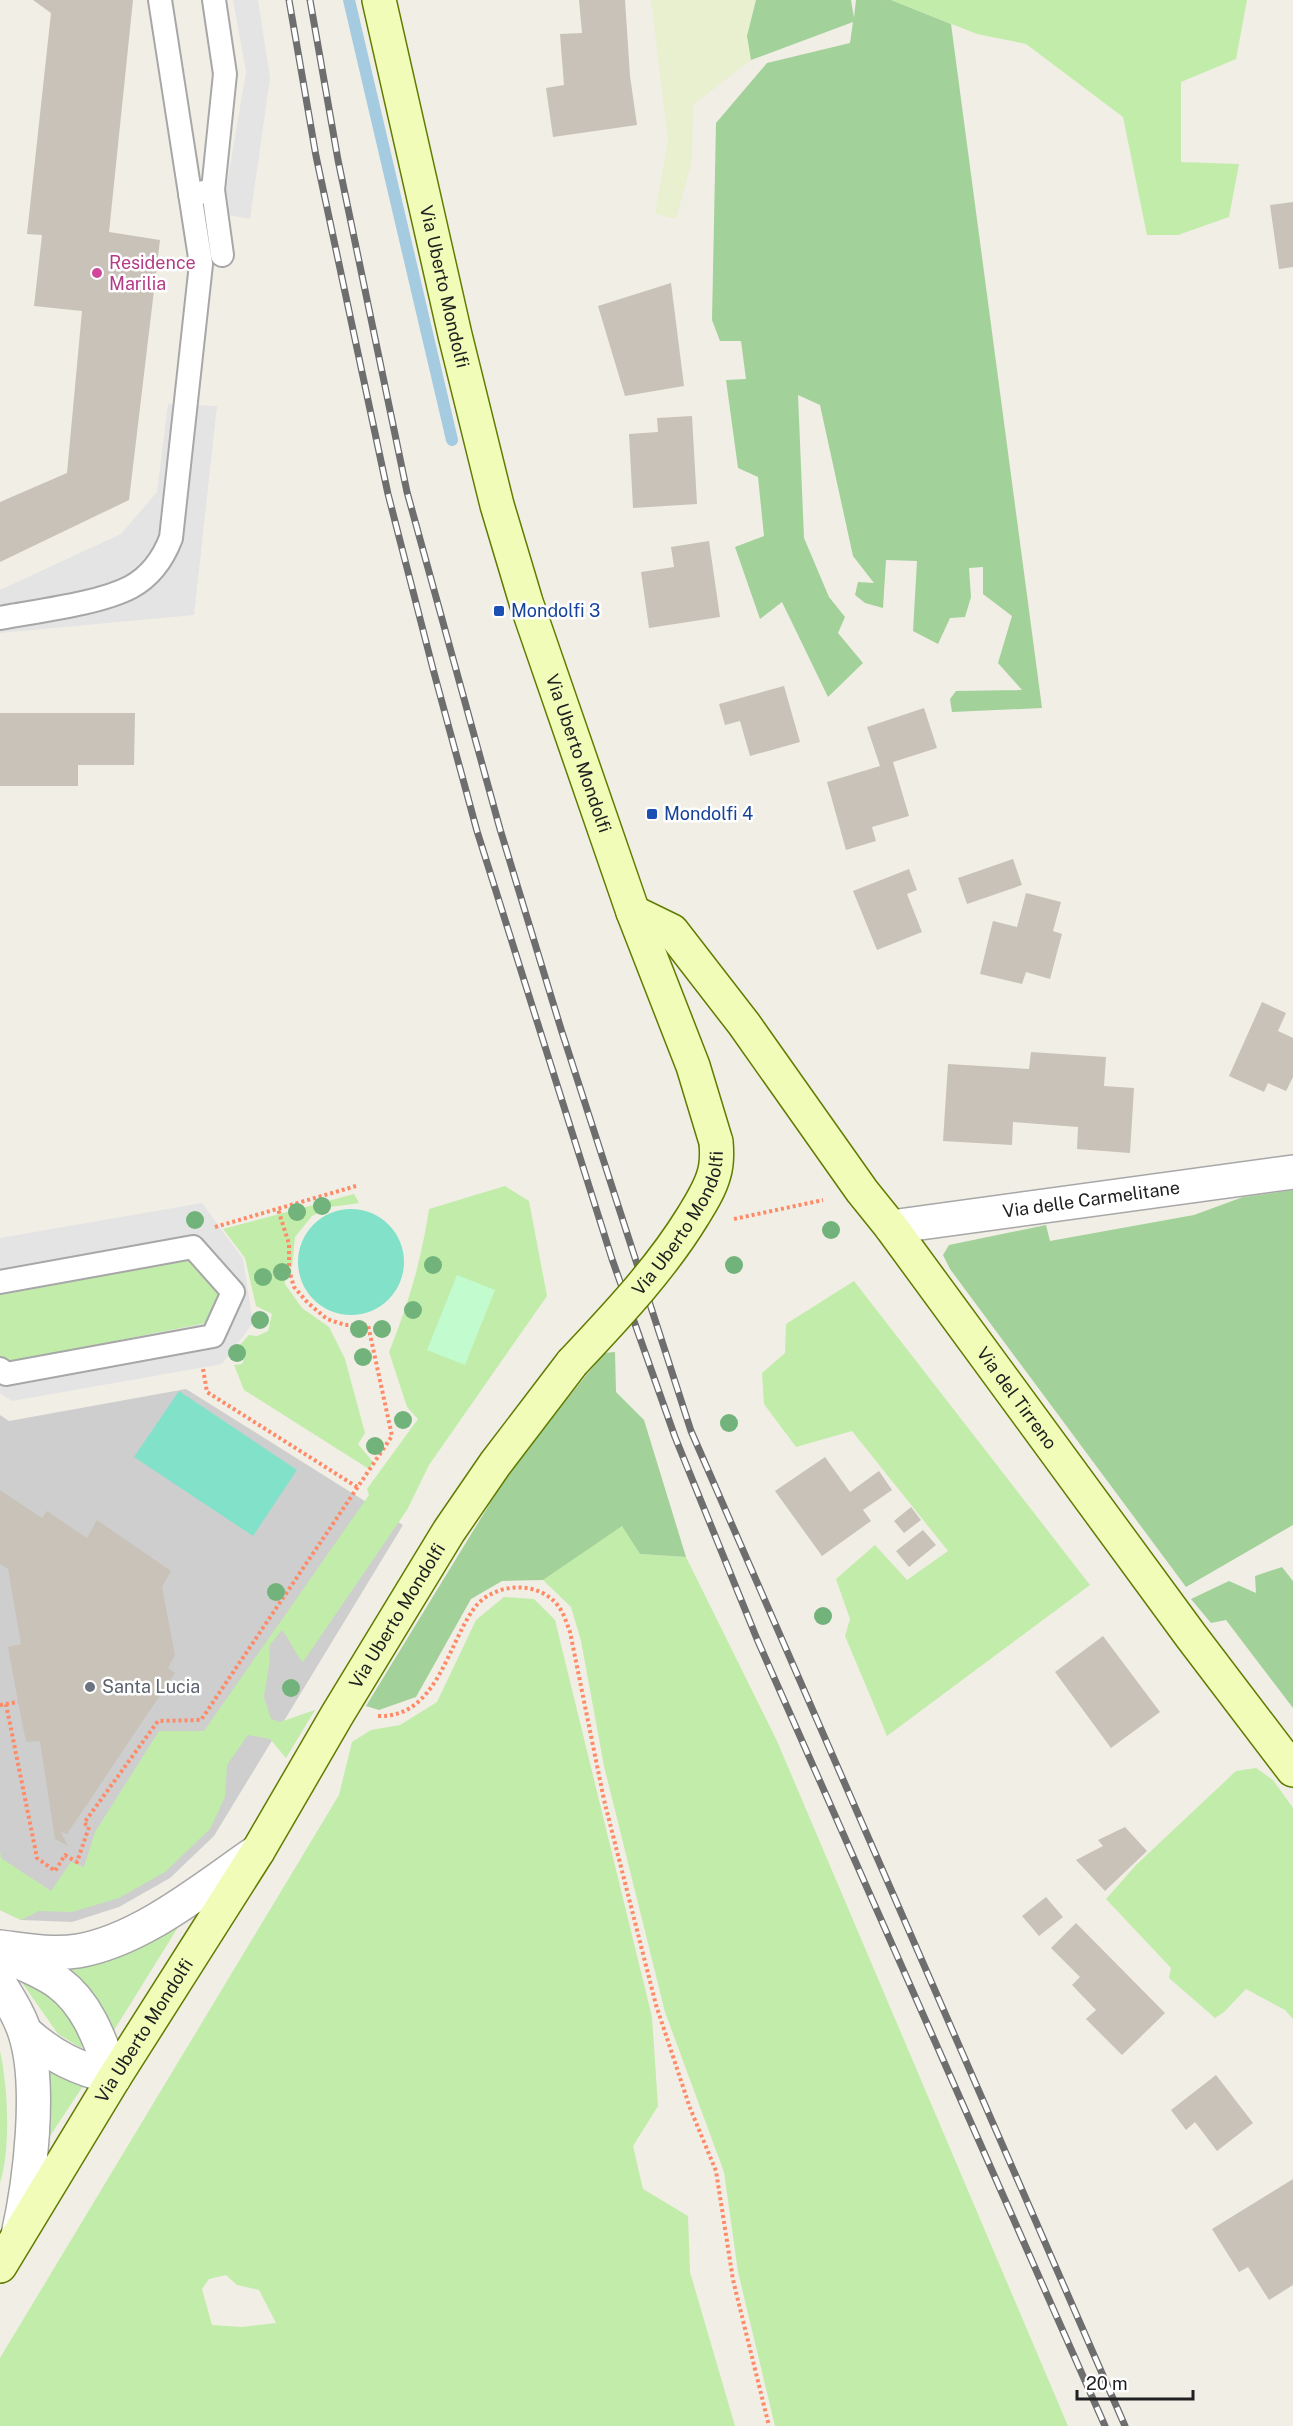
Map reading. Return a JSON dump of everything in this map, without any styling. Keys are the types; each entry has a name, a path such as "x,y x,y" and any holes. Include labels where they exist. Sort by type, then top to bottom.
{"main road":[{"name":"Via Uberto Mondolfi","path":"8,2253 114,2078 258,1851 337,1715 449,1531 495,1464 572,1363 653,1271 685,1229 703,1200 715,1173 716,1142 693,1066 633,912 526,602 497,505 462,368 379,0"},
{"name":"Via del Tirreno","path":"633,912 672,931 744,1024 862,1191 891,1227 1191,1636 1293,1770"},
{"name":"Via del Tirreno","path":"693,1066 675,1011 686,998 704,1002 744,1024"}],"street":[{"name":"Via delle Carmelitane","path":"891,1227 1293,1172"},
{"path":"0,1947 40,1952 65,1952 110,1941 159,1917 258,1851"},
{"path":"0,1953 49,1976 73,1996 99,2038 114,2078"},
{"path":"0,1984 25,2032 31,2077 31,2137 27,2187 8,2253"},
{"path":"25,2032 43,2048 68,2063 114,2078"}],"lane":[{"path":"0,618 100,597 130,587 151,572 164,554 171,538 201,264 160,0"},
{"path":"214,0 225,74 213,190 222,255"},
{"path":"190,195 213,190"},
{"path":"0,1282 193,1247 233,1292 213,1336 6,1374 0,1369"}],"path":[{"path":"193,1247 200,1231 356,1186"},
{"path":"685,1229 862,1191"},
{"path":"6,1704 37,1858 55,1871 65,1855 77,1862 89,1827 84,1823 158,1721 201,1720 392,1436 368,1325 345,1324 327,1319 294,1287 289,1270 289,1244 278,1209"},
{"path":"199,1339 207,1392 357,1487"},
{"path":"337,1715 394,1717 421,1701 435,1681 476,1606 500,1590 516,1586 544,1592 559,1606 570,1632 604,1800 656,2005 690,2108 716,2171 733,2280 769,2426"},
{"path":"0,1705 18,1702"}],"shaded area":[{"path":"233,0 258,0 270,78 250,219 222,214 246,72"},
{"path":"168,404 217,406 194,615 0,633 0,590 121,534 157,492"},
{"path":"202,1203 243,1259 253,1323 222,1364 12,1401 0,1393 0,1359 5,1363 206,1323 218,1295 216,1281 188,1260 0,1295 0,1238"},
{"path":"186,1389 403,1525 214,1836 170,1878 119,1907 72,1922 21,1920 0,1910 0,1415 9,1421"}],"green space":[{"path":"651,0 756,0 747,36 751,60 693,105 692,161 676,219 655,214 668,140"},
{"path":"756,0 851,0 854,18 856,0 891,0 951,24 1042,708 952,712 950,699 956,691 1022,690 998,663 1012,616 983,594 983,567 969,568 971,597 965,617 950,618 938,644 913,631 917,561 886,560 883,608 865,603 855,595 858,582 874,583 853,556 820,405 798,395 804,538 829,597 845,617 838,633 863,663 828,697 782,602 760,619 735,547 764,536 758,477 738,468 726,380 746,379 741,341 720,341 712,320 716,123 767,63 850,43 853,22 751,60 747,36"},
{"path":"891,0 1247,0 1236,59 1181,82 1181,162 1239,164 1229,217 1178,235 1147,235 1123,117 1026,44 977,34"},
{"path":"505,1186 529,1201 547,1296 429,1465 407,1510 303,1662 282,1630 270,1645 264,1697 271,1719 280,1722 315,1710 286,1758 270,1739 248,1735 227,1765 225,1797 210,1829 165,1872 119,1898 72,1912 39,1911 21,1920 0,1910 0,1851 1,1858 51,1891 71,1862 84,1867 95,1832 159,1731 204,1731 369,1495 367,1489 418,1419 407,1407 389,1352 413,1282 429,1209"},
{"path":"1293,1190 1293,1525 1186,1587 950,1269 943,1255 949,1245 1046,1225 1050,1241 1194,1215 1243,1197"},
{"path":"354,1194 359,1203 331,1207 312,1216 295,1237 292,1267 284,1268 285,1284 302,1308 329,1327 345,1359 365,1433 358,1444 373,1462 369,1469 244,1390 234,1365 242,1364 245,1356 240,1345 249,1335 257,1336 268,1331 272,1314 256,1306 245,1258 223,1229"},
{"path":"351,1209 371,1213 388,1225 400,1242 404,1262 400,1282 388,1299 371,1311 351,1315 331,1311 314,1299 302,1282 298,1262 302,1242 314,1225 331,1213"},
{"path":"188,1260 217,1281 218,1295 207,1323 5,1363 0,1359 0,1295"},
{"path":"457,1275 495,1290 465,1365 427,1350"},
{"path":"854,1281 1090,1585 887,1736 845,1636 850,1619 836,1579 875,1545 907,1580 948,1551 852,1431 796,1447 764,1404 762,1373 785,1353 786,1324"},
{"path":"615,1352 616,1392 644,1420 686,1557 640,1554 622,1526 543,1580 502,1581 471,1599 416,1697 379,1710 366,1706 511,1469 604,1353"},
{"path":"179,1391 297,1470 253,1536 134,1457"},
{"path":"622,1525 640,1554 686,1557 777,1741 1068,2426 775,2426 738,2272 724,2172 665,2012 604,1766 581,1641 571,1607 543,1580"},
{"path":"1282,1567 1293,1581 1293,1708 1226,1620 1211,1623 1191,1599 1229,1581 1256,1593 1255,1576"},
{"path":"504,1597 534,1599 555,1620 652,2017 658,2106 633,2146 643,2189 688,2216 690,2272 735,2426 0,2426 0,2358 339,1795 352,1742 371,1730 400,1725 437,1702 476,1620","holes":["226,2275 237,2285 259,2290 276,2323 242,2327 212,2325 202,2289 209,2279"]},
{"path":"1256,1768 1273,1780 1293,1808 1293,2019 1285,2010 1246,1989 1215,2018 1169,1978 1171,1968 1106,1899 1136,1865 1236,1771"},
{"path":"185,1916 113,2032 94,1994 62,1965"},
{"path":"11,1967 43,1991 62,2009 86,2041 81,2048 58,2034"},
{"path":"0,2051 5,2082 7,2136 0,2183"},
{"path":"49,2066 57,2074 66,2078 87,2080 46,2142"}],"building":[{"name":"Residence Marilia","path":"33,0 133,0 109,232 160,240 129,500 0,562 0,502 67,473 82,311 34,306 42,235 27,234 51,13"},
{"path":"579,0 625,0 630,76 637,125 553,137 546,88 564,85 560,34 582,33"},
{"path":"1293,202 1293,267 1279,269 1270,205"},
{"path":"671,283 684,386 625,396 598,306"},
{"path":"692,416 697,504 633,508 629,434 658,432 657,418"},
{"path":"709,541 720,617 649,628 641,572 674,567 671,547"},
{"path":"784,686 800,742 750,756 740,721 725,725 719,704"},
{"path":"924,708 937,748 893,762 909,816 872,827 876,841 846,850 827,782 880,766 867,727"},
{"path":"0,713 135,713 134,765 78,765 78,786 0,786"},
{"path":"1013,859 1022,885 967,904 958,878"},
{"path":"909,869 917,890 907,894 922,932 877,950 853,891"},
{"path":"1026,893 1061,902 1053,931 1062,934 1050,979 1026,972 1022,984 980,974 993,921 1017,927"},
{"path":"1262,1002 1286,1013 1278,1031 1293,1038 1293,1077 1286,1091 1268,1083 1264,1092 1229,1076"},
{"path":"1031,1052 1106,1057 1104,1086 1134,1088 1130,1153 1077,1149 1078,1127 1013,1122 1012,1145 943,1141 948,1064 1029,1069"},
{"path":"825,1457 850,1492 879,1471 892,1490 863,1510 871,1521 822,1556 775,1491"},
{"name":"Santa Lucia","path":"0,1490 42,1518 47,1511 87,1538 97,1520 171,1571 162,1587 175,1655 168,1668 175,1673 67,1834 61,1832 68,1846 55,1839 40,1741 26,1742 18,1702 8,1647 21,1644 8,1569 0,1564"},
{"path":"911,1507 921,1520 904,1533 894,1521"},
{"path":"923,1530 936,1545 909,1567 896,1551"},
{"path":"1103,1636 1160,1712 1111,1748 1055,1672"},
{"path":"1125,1827 1147,1851 1105,1891 1076,1860 1103,1846 1098,1840"},
{"path":"1046,1897 1063,1917 1039,1936 1022,1916"},
{"path":"1076,1923 1165,2013 1122,2055 1086,2019 1096,2010 1072,1985 1080,1977 1051,1948"},
{"path":"1216,2075 1253,2123 1217,2151 1195,2122 1186,2130 1171,2110"},
{"path":"1293,2179 1293,2285 1269,2300 1248,2267 1239,2272 1212,2229"}],"waterway":[{"path":"349,0 452,440"}],"railway":[{"path":"289,0 316,156 388,494 477,831 612,1259 675,1437 757,1639 1105,2426"},
{"path":"310,0 338,160 407,492 500,829 561,1029 691,1431 1125,2426"}],"place":[{"name":"Residence Marilia","path":"97,273"},
{"name":"Mondolfi 3","path":"499,611"},
{"name":"Mondolfi 4","path":"652,814"},
{"name":"Santa Lucia","path":"90,1687"}]}
